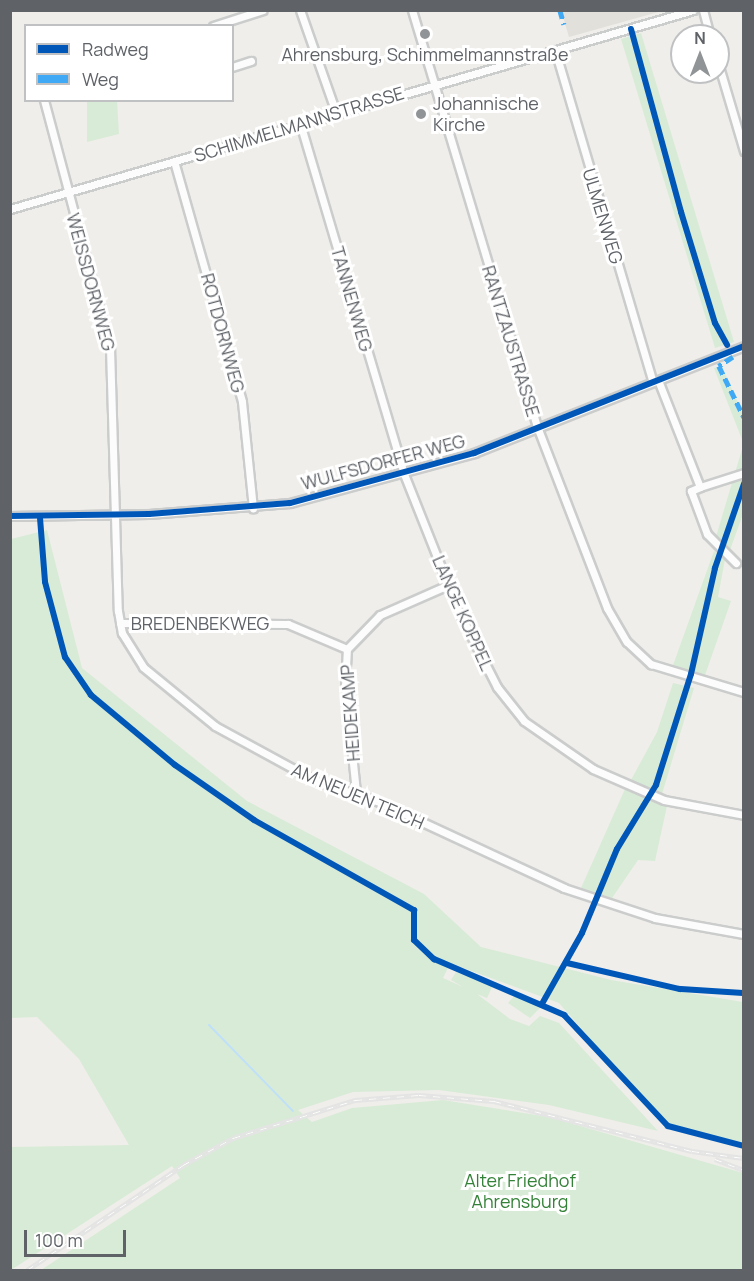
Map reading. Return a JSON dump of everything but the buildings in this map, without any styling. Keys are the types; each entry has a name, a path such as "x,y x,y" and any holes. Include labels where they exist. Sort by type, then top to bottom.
{"street":[{"path":"219,24 263,10"},
{"path":"300,10 336,113"},
{"name":"RANTZAUSTRASSE","path":"412,10 538,429 608,608 627,642 651,664 744,692"},
{"name":"SCHIMMELMANNSTRASSE","path":"10,209 434,83 693,10"},
{"name":"ULMENWEG","path":"555,50 655,381 700,487 691,490 707,534 736,563"},
{"path":"234,66 251,61"},
{"path":"724,84 744,151"},
{"name":"WEISSDORNWEG","path":"44,102 110,348 114,515"},
{"name":"TANNENWEG","path":"300,123 404,474"},
{"name":"ROTDORNWEG","path":"174,161 233,363 253,508"},
{"name":"WULFSDORFER WEG","path":"10,516 114,515 253,508 404,474 538,429 744,346"},
{"path":"700,487 744,473"},
{"name":"LANGE KOPPEL","path":"404,474 448,585 497,687 550,742 652,796 744,815"},
{"name":"AM NEUEN TEICH","path":"114,515 120,623 143,667 214,726 316,781 356,792 564,888 655,918 744,934"},
{"name":"HEIDEKAMP","path":"356,792 345,686 347,649 380,615 448,585"},
{"name":"BREDENBEKWEG","path":"120,623 288,624 347,649"}],"shaded area":[{"path":"561,10 662,10 662,11 569,37"}],"green space":[{"path":"641,33 734,342 715,348 621,39"},
{"path":"87,102 117,102 119,134 87,142"},
{"path":"722,367 743,414 743,442 714,368"},
{"path":"743,446 743,514 730,550 715,540"},
{"name":"Alter Friedhof Ahrensburg","path":"47,530 82,668 247,801 424,894 481,947 611,980 743,1002 743,1145 667,1127 559,1003 436,958 419,940 417,948 448,968 443,978 463,987 451,980 456,972 493,985 487,998 477,994 510,1019 529,1026 540,1016 559,1023 658,1131 549,1105 439,1090 353,1092 298,1110 312,1122 352,1108 443,1100 549,1117 743,1173 743,1270 41,1270 180,1178 172,1166 11,1270 11,1147 129,1145 79,1059 37,1017 11,1018 11,539"},
{"path":"714,551 725,559 718,597 731,601 705,675 689,674 672,668"},
{"path":"673,683 694,688 662,794 631,780 657,732"},
{"path":"625,789 667,806 655,861 638,860 612,898 581,888"},
{"path":"516,994 542,1006 530,1018 508,1003"}],"waterway":[{"path":"209,1025 293,1111"}],"railway":[{"path":"27,1270 183,1165 233,1138 355,1100 419,1095 494,1101 692,1151 744,1158"},
{"path":"715,1159 744,1170"}],"marked path":[{"path":"560,10 564,24"},
{"path":"733,357 719,366 744,417"}],"cycle path":[{"path":"631,29 681,212 715,323 727,345"},
{"path":"10,516 149,514 290,503 474,453 744,346"},
{"path":"543,1002 582,933 617,849 656,785 691,674 715,568 744,484"},
{"path":"40,518 45,582 65,657 91,695 175,765 254,820 414,910 414,940 434,959 564,1015 668,1126 744,1146"},
{"path":"567,963 680,989 744,993"}],"place":[{"name":"Ahrensburg, Schimmelmannstraße","path":"425,34"},
{"name":"Johannische Kirche","path":"421,114"}]}
